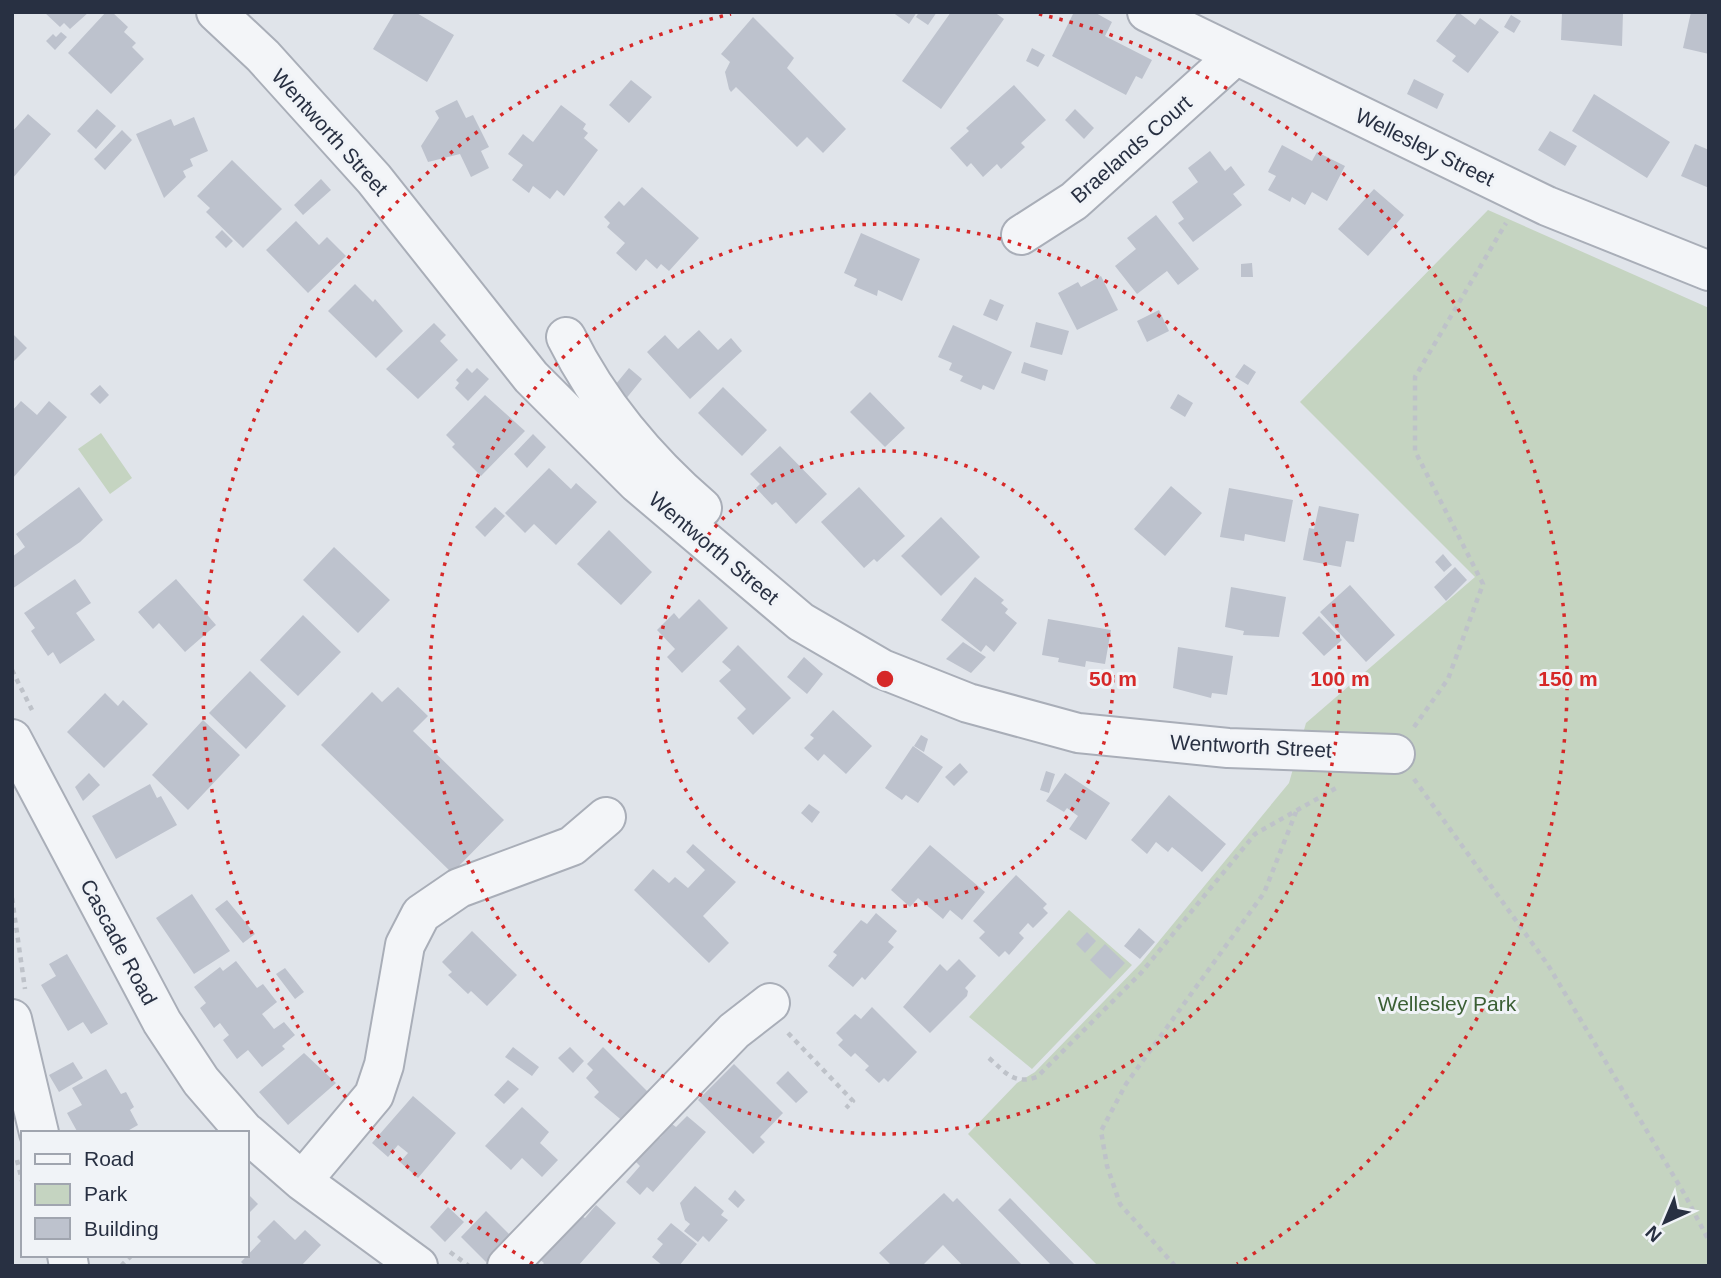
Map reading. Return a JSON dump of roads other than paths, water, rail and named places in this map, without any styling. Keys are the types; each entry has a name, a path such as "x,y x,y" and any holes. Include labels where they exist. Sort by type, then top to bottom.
{"street":[{"name":"Wentworth Street","path":"216,12 263,56 374,179 531,377 637,483 801,622 882,669 968,703 1079,733 1228,748 1378,753"},
{"name":"Wellesley Street","path":"1147,12 1547,206 1709,271"},
{"name":"Braelands Court","path":"1021,235 1074,201 1235,56"},
{"path":"566,337 587,379 618,419 682,491 723,526 730,540 725,558"},
{"name":"Cascade Road","path":"21,747 162,1022 201,1082 244,1131"},
{"path":"302,1181 374,1095 384,1065 405,945 421,914 459,888 572,846 606,817"},
{"path":"507,1266 734,1031 770,1003"},
{"path":"12,1019 39,1131"},
{"name":"Cascade Road","path":"248,1135 302,1181 433,1258"}],"park label":[{"name":"Wellesley Park","path":"1447,1003"}]}
